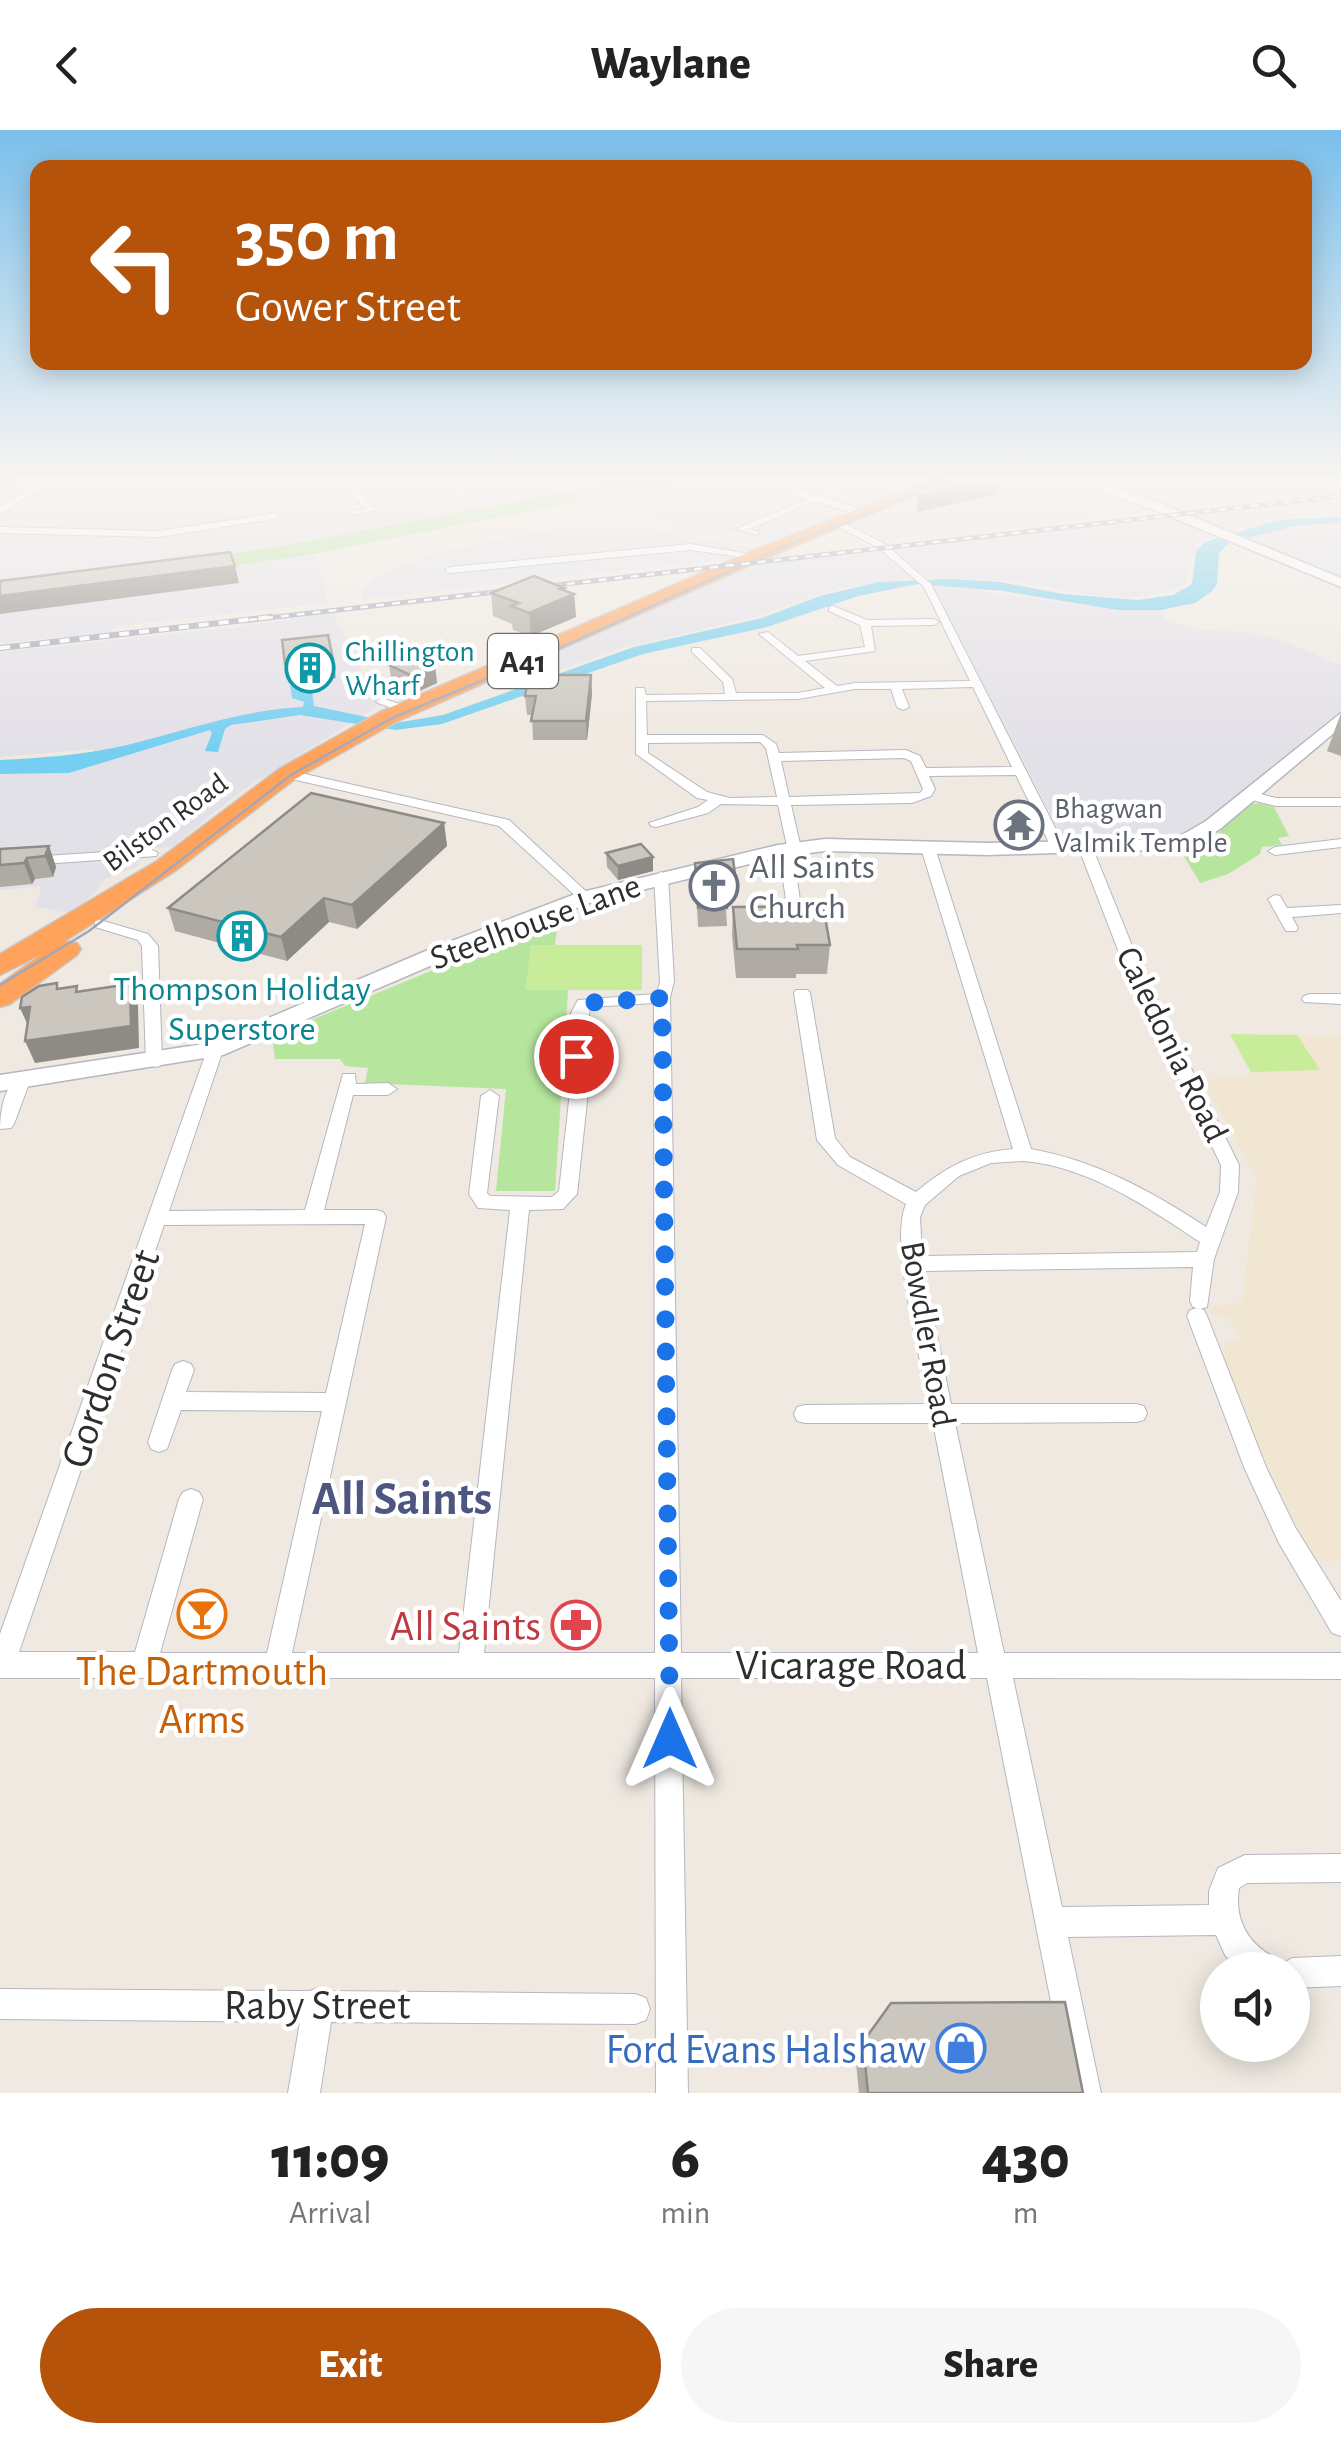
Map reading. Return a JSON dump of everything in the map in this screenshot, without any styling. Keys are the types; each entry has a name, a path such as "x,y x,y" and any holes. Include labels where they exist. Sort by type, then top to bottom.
{"highway":[{"name":"Bilston Road","path":"0,966 58,935 159,860 385,714 526,660 728,569"},
{"name":"A41","path":"110,916 159,860"},
{"name":"Bilston Road","path":"0,998 110,916"}],"street":[{"path":"450,570 465,569"},
{"path":"909,569 925,582 1059,849"},
{"path":"1308,569 1341,582"},
{"path":"834,609 865,623 934,621"},
{"path":"797,659 871,649 865,623"},
{"path":"764,634 835,690"},
{"path":"696,650 728,681 730,697"},
{"path":"774,757 899,752 916,759 928,790 920,798 716,801 648,762 642,754 640,694 730,697 978,684"},
{"path":"896,686 903,708"},
{"path":"814,694 822,711"},
{"name":"Steelhouse Lane","path":"10,1082 214,1050 436,955 585,897 661,876 790,849 1086,849 1188,842 1341,718"},
{"path":"641,739 758,738 770,744 783,802 794,900"},
{"path":"922,772 1021,771"},
{"path":"287,774 504,824 585,897"},
{"path":"1249,795 1276,802 1341,802"},
{"path":"656,822 703,810 716,801"},
{"path":"1275,851 1290,844 1341,843"},
{"path":"928,848 1024,1155"},
{"name":"Caledonia Road","path":"1086,849 1146,996 1226,1152 1231,1175 1229,1192 1207,1249 1198,1308 1255,1467 1287,1535 1341,1624"},
{"path":"0,863 159,860"},
{"path":"661,876 672,2093"},
{"path":"1291,928 1279,906 1341,909"},
{"path":"110,916 150,946 154,1062"},
{"path":"576,1056 579,1013 584,1003 664,988"},
{"name":"Bowdler Road","path":"802,993 826,1140 844,1160 917,1201 910,1218 914,1264 942,1413 987,1643 996,1663 1086,2093"},
{"path":"1310,999 1338,995"},
{"name":"Gordon Street","path":"1,1665 214,1050"},
{"path":"4,1124 10,1082"},
{"path":"313,1216 348,1084 388,1090"},
{"path":"490,1096 478,1194 485,1203 556,1204 568,1194 578,1092"},
{"path":"917,1201 934,1184 969,1166 1024,1155 1074,1163 1116,1179 1207,1249"},
{"path":"470,1665 520,1204"},
{"path":"157,1218 376,1216 276,1664"},
{"path":"914,1264 1207,1249"},
{"path":"159,1442 183,1370"},
{"path":"171,1401 332,1402"},
{"path":"806,1414 1136,1413"},
{"path":"144,1664 191,1499"},
{"name":"Vicarage Road","path":"1,1665 1341,1666"},
{"path":"1242,1952 1226,1920 1224,1888 1235,1872 1341,1868"},
{"path":"1051,1922 1226,1920"},
{"path":"1310,1972 1341,1971"},
{"name":"Raby Street","path":"0,2004 634,2009"},
{"path":"304,2093 318,2004"}],"shaded area":[{"path":"0,569 133,569 0,589"},
{"path":"207,569 320,569 327,603 0,643 0,597"},
{"path":"397,569 640,569 363,599 362,589"},
{"path":"740,569 902,569 915,578 835,589 754,617 626,647 519,684 502,677"},
{"path":"916,569 1189,569 1184,585 1140,597 1097,596 1014,581 928,578"},
{"path":"1312,569 1341,569 1341,581"},
{"path":"932,584 1118,610 1161,610 1165,619 1199,630 1249,632 1285,641 1341,666 1341,710 1190,833 1166,843 1065,842"},
{"path":"337,612 335,618 377,702 375,708 241,791 172,847 154,848 149,858 139,859 138,866 107,878 75,914 35,907 42,886 0,890 0,774 69,773 93,766 93,749 0,757 0,652 245,626 244,622 260,624"},
{"path":"1230,1034 1341,1037 1341,1560 1316,1563 1304,1542 1226,1366 1223,1347 1239,1340 1230,1318 1206,1309 1242,1302 1257,1178 1201,1079 1251,1074"}],"green space":[{"path":"133,569 206,569 0,589"},
{"path":"1248,804 1274,807 1289,836 1278,838 1282,845 1262,847 1260,854 1228,874 1200,883 1182,853 1217,834"},
{"path":"558,919 555,945 531,946 526,990 568,990 555,1191 496,1191 506,1089 365,1083 368,1068 345,1066 340,1059 275,1059 272,1036"},
{"path":"531,945 642,945 642,990 526,990"},
{"path":"1230,1034 1297,1035 1320,1070 1251,1072"}],"water":[{"path":"1194,569 1218,569 1217,584 1212,591 1195,603 1161,610 1118,610 1003,591 918,584 858,596 767,627 643,654 442,724 395,730 300,715 231,725 225,729 218,752 205,751 210,730 69,773 0,774 0,760 108,749 234,717 303,707 304,702 292,698 290,685 297,683 294,664 308,662 314,706 395,723 443,715 634,647 762,618 820,596 879,582 1000,582 1063,594 1138,600 1173,595 1192,584"}],"building":[{"path":"98,569 215,569 0,596 0,581"},
{"path":"534,576 574,594 529,613 511,606 519,603 491,593"},
{"path":"328,635 333,659 285,664 282,640"},
{"path":"416,658 435,665 410,675 389,665"},
{"path":"537,675 591,675 586,721 531,721 536,696 525,696 527,684 536,684"},
{"path":"311,793 444,823 352,905 324,898 281,937 168,908"},
{"path":"641,844 653,857 618,866 606,853"},
{"path":"49,846 45,856 0,865 0,849"},
{"path":"733,859 735,874 723,874 727,908 698,908 695,863"},
{"path":"823,906 830,945 737,949 733,907"},
{"path":"57,983 57,989 77,986 76,992 130,984 131,1026 25,1041 30,1007 20,1008 22,997 39,986"},
{"name":"Ford Evans Halshaw","path":"1065,2002 1083,2093 868,2093 863,2042 891,2003"}],"tram line":[{"path":"0,985 89,931 291,775 392,718 735,569"}],"railway":[{"path":"249,620 702,569"},
{"path":"0,648 271,617"}],"place":[{"name":"Chillington Wharf","path":"310,668"},
{"name":"Bhagwan Valmik Temple","path":"1019,825"},
{"name":"All Saints Church","path":"714,886"},
{"name":"Thompson Holiday Superstore","path":"242,936"},
{"name":"The Dartmouth Arms","path":"202,1614"},
{"name":"All Saints","path":"576,1625"},
{"name":"Ford Evans Halshaw","path":"961,2048"}],"district":[{"name":"All Saints","path":"402,1497"}],"route":[{"path":"576,1056 580,1006 584,1003 662,998 670,1739"}]}
